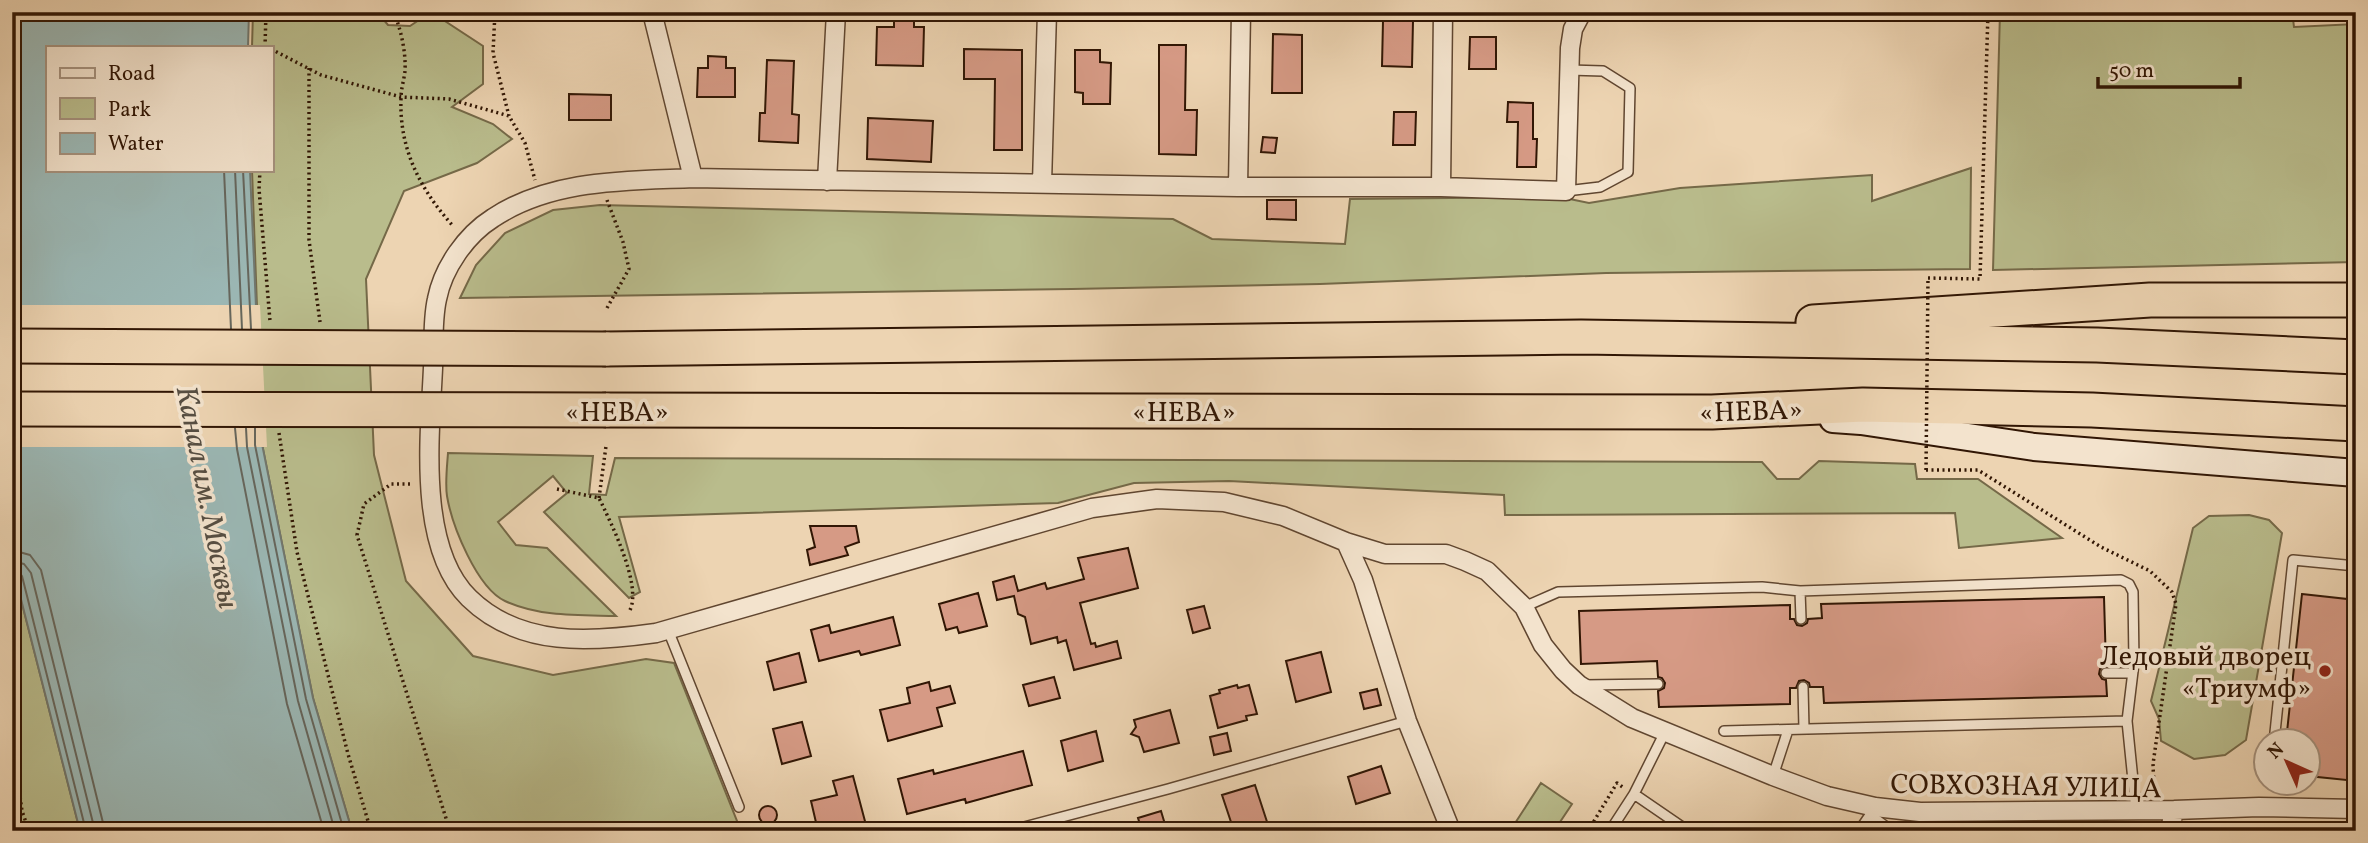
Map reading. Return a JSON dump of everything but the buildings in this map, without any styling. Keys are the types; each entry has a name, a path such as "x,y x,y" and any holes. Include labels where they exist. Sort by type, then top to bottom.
{"highway":[{"path":"1581,337 2150,300 2356,300"},
{"path":"12,346 606,349 1581,337 2097,345 2356,357"},
{"name":"«НЕВА»","path":"12,409 1712,412 1863,405 2092,411 2356,424"}],"street":[{"path":"652,12 693,178"},
{"path":"827,181 836,12"},
{"path":"1042,183 1047,12"},
{"path":"1238,187 1241,12"},
{"path":"1441,187 1443,12"},
{"path":"1566,191 1569,70 1573,29 1582,12"},
{"name":"СОВХОЗНАЯ УЛИЦА","path":"1566,191 1441,187 1238,187 693,178 606,181 522,202 491,219 467,241 451,262 436,300 430,480 435,526 446,565 469,598 500,620 537,635 584,641 668,630 1091,508 1157,499 1224,502 1283,516 1346,542 1385,554 1446,554 1487,571 1524,607 1543,645 1579,685 1632,718 1827,796 1872,811 2174,810 2170,831"},
{"path":"1712,412 1861,421 2034,447 2356,473"},
{"path":"1346,542 1363,580 1407,722 1451,831"},
{"path":"2174,810 2259,807 2356,809"}],"lane":[{"path":"1566,191 1600,187 1628,172 1629,136 1630,88 1603,71 1569,70"},
{"path":"2275,728 2293,560 2356,566"},
{"path":"1524,607 1558,592 1762,587 1800,591 2120,580 2129,584 2133,592 2132,673 2127,721 2136,810"},
{"path":"1800,591 1801,619"},
{"path":"668,630 739,807"},
{"path":"2106,673 2132,673"},
{"path":"1579,685 1658,684"},
{"path":"1803,687 1804,729"},
{"path":"1724,731 2127,721"},
{"path":"1009,831 1407,722"},
{"path":"1773,776 1788,730"},
{"path":"1609,831 1634,794 1665,732"},
{"path":"1634,794 1688,831"},
{"path":"1859,831 1872,811 1892,831"}],"path":[{"path":"266,12 267,46"},
{"path":"394,12 402,35 404,58 402,136 414,169 436,208 453,226"},
{"path":"495,12 494,53 509,116 525,143 535,180"},
{"path":"1988,12 1980,279 1928,278 1926,470 1978,470 2101,547 2150,571 2172,592 2176,604 2154,764 2154,789"},
{"path":"273,50 321,75 401,97 449,99 509,116"},
{"path":"309,68 309,240"},
{"path":"260,172 259,189 271,326"},
{"path":"607,198 623,242 629,269 607,308"},
{"path":"278,422 297,552 370,831"},
{"path":"606,446 599,498 624,554 634,601 630,610"},
{"path":"410,484 391,484 364,504 357,534 450,831"},
{"path":"557,489 599,498"},
{"path":"12,737 22,811 29,831"},
{"path":"1588,831 1617,783 1634,794"},
{"path":"12,809 22,811"}],"green space":[{"path":"253,12 377,12 388,25 410,26 431,12 483,46 483,84 452,107 493,124 512,139 477,163 404,191 366,279 374,455 406,581 473,656 553,675 646,659 674,663 741,831 352,831 313,698 262,444 252,172 273,172 273,46 252,46"},
{"path":"2000,12 2255,12 2256,18 2293,19 2294,27 2356,24 2356,262 1993,270"},
{"path":"1971,168 1970,269 1606,273 1320,284 460,298 476,265 505,233 553,210 600,205 1173,219 1212,239 1345,244 1350,199 1560,197 1589,203 1680,188 1872,175 1872,201"},
{"path":"448,453 593,456 589,494 606,495 615,458 1762,462 1777,479 1799,479 1819,461 1915,464 1917,479 1978,479 2062,538 1959,548 1955,513 1505,515 1504,495 1229,481 1134,483 1058,503 619,517 640,592 629,598 544,512 567,493 553,476 498,522 516,545 547,548 616,616 574,615 546,613 518,606 505,601 485,583 467,555 450,509 446,486"},
{"path":"2249,515 2269,520 2282,533 2246,740 2225,755 2194,759 2161,741 2159,719 2151,701 2193,528 2209,516"},
{"path":"12,564 80,831 12,831"},
{"path":"1541,783 1572,804 1554,831 1510,831"}],"water":[{"name":"Канал им. Москвы","path":"12,12 249,12 248,46 46,46 46,172 250,172 262,444 313,698 352,831 80,831 12,564"}],"pier":[{"path":"12,305 260,305 267,447 12,447"}],"place":[{"name":"Ледовый дворец «Триумф»","path":"2325,671"}]}
